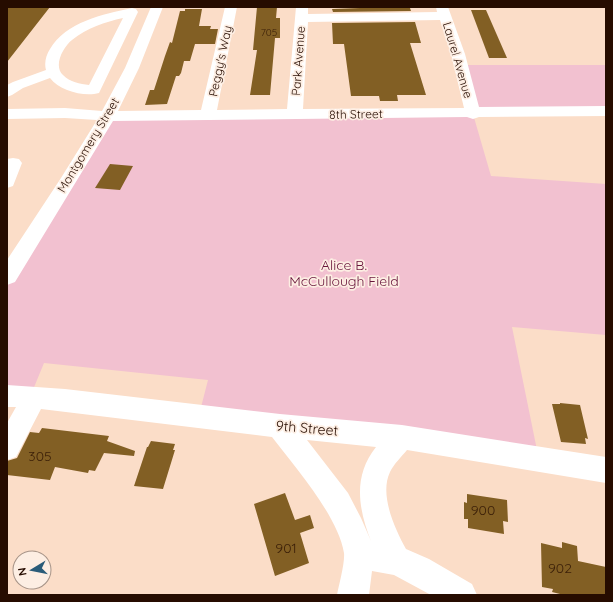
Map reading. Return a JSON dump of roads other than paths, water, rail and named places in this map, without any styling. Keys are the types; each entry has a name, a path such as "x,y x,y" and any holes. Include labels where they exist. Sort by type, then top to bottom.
{"street":[{"name":"Montgomery Street","path":"7,277 107,116 128,76 157,7"},
{"name":"Peggy's Way","path":"208,115 231,7"},
{"path":"132,12 94,90 83,89 66,84 58,79 54,72 52,64 54,56 65,39 76,31 105,18 132,12"},
{"path":"302,12 444,12"},
{"name":"Park Avenue","path":"295,115 302,12"},
{"name":"Laurel Avenue","path":"444,12 458,54 473,114"},
{"path":"7,92 18,85 54,72"},
{"name":"8th Street","path":"7,114 65,113 107,116 473,114 606,111"},
{"path":"7,182 13,163"},
{"path":"7,245 27,245"},
{"name":"9th Street","path":"7,396 199,415 280,426 402,437 606,470"},
{"path":"7,448 34,398"},
{"path":"280,426 338,503 351,528 359,554 353,595"},
{"path":"395,560 380,530 373,489 376,471 387,454 402,437"},
{"path":"359,554 395,560 418,570 461,595"}],"park label":[{"name":"Alice B. McCullough Field","path":"344,274"}]}
